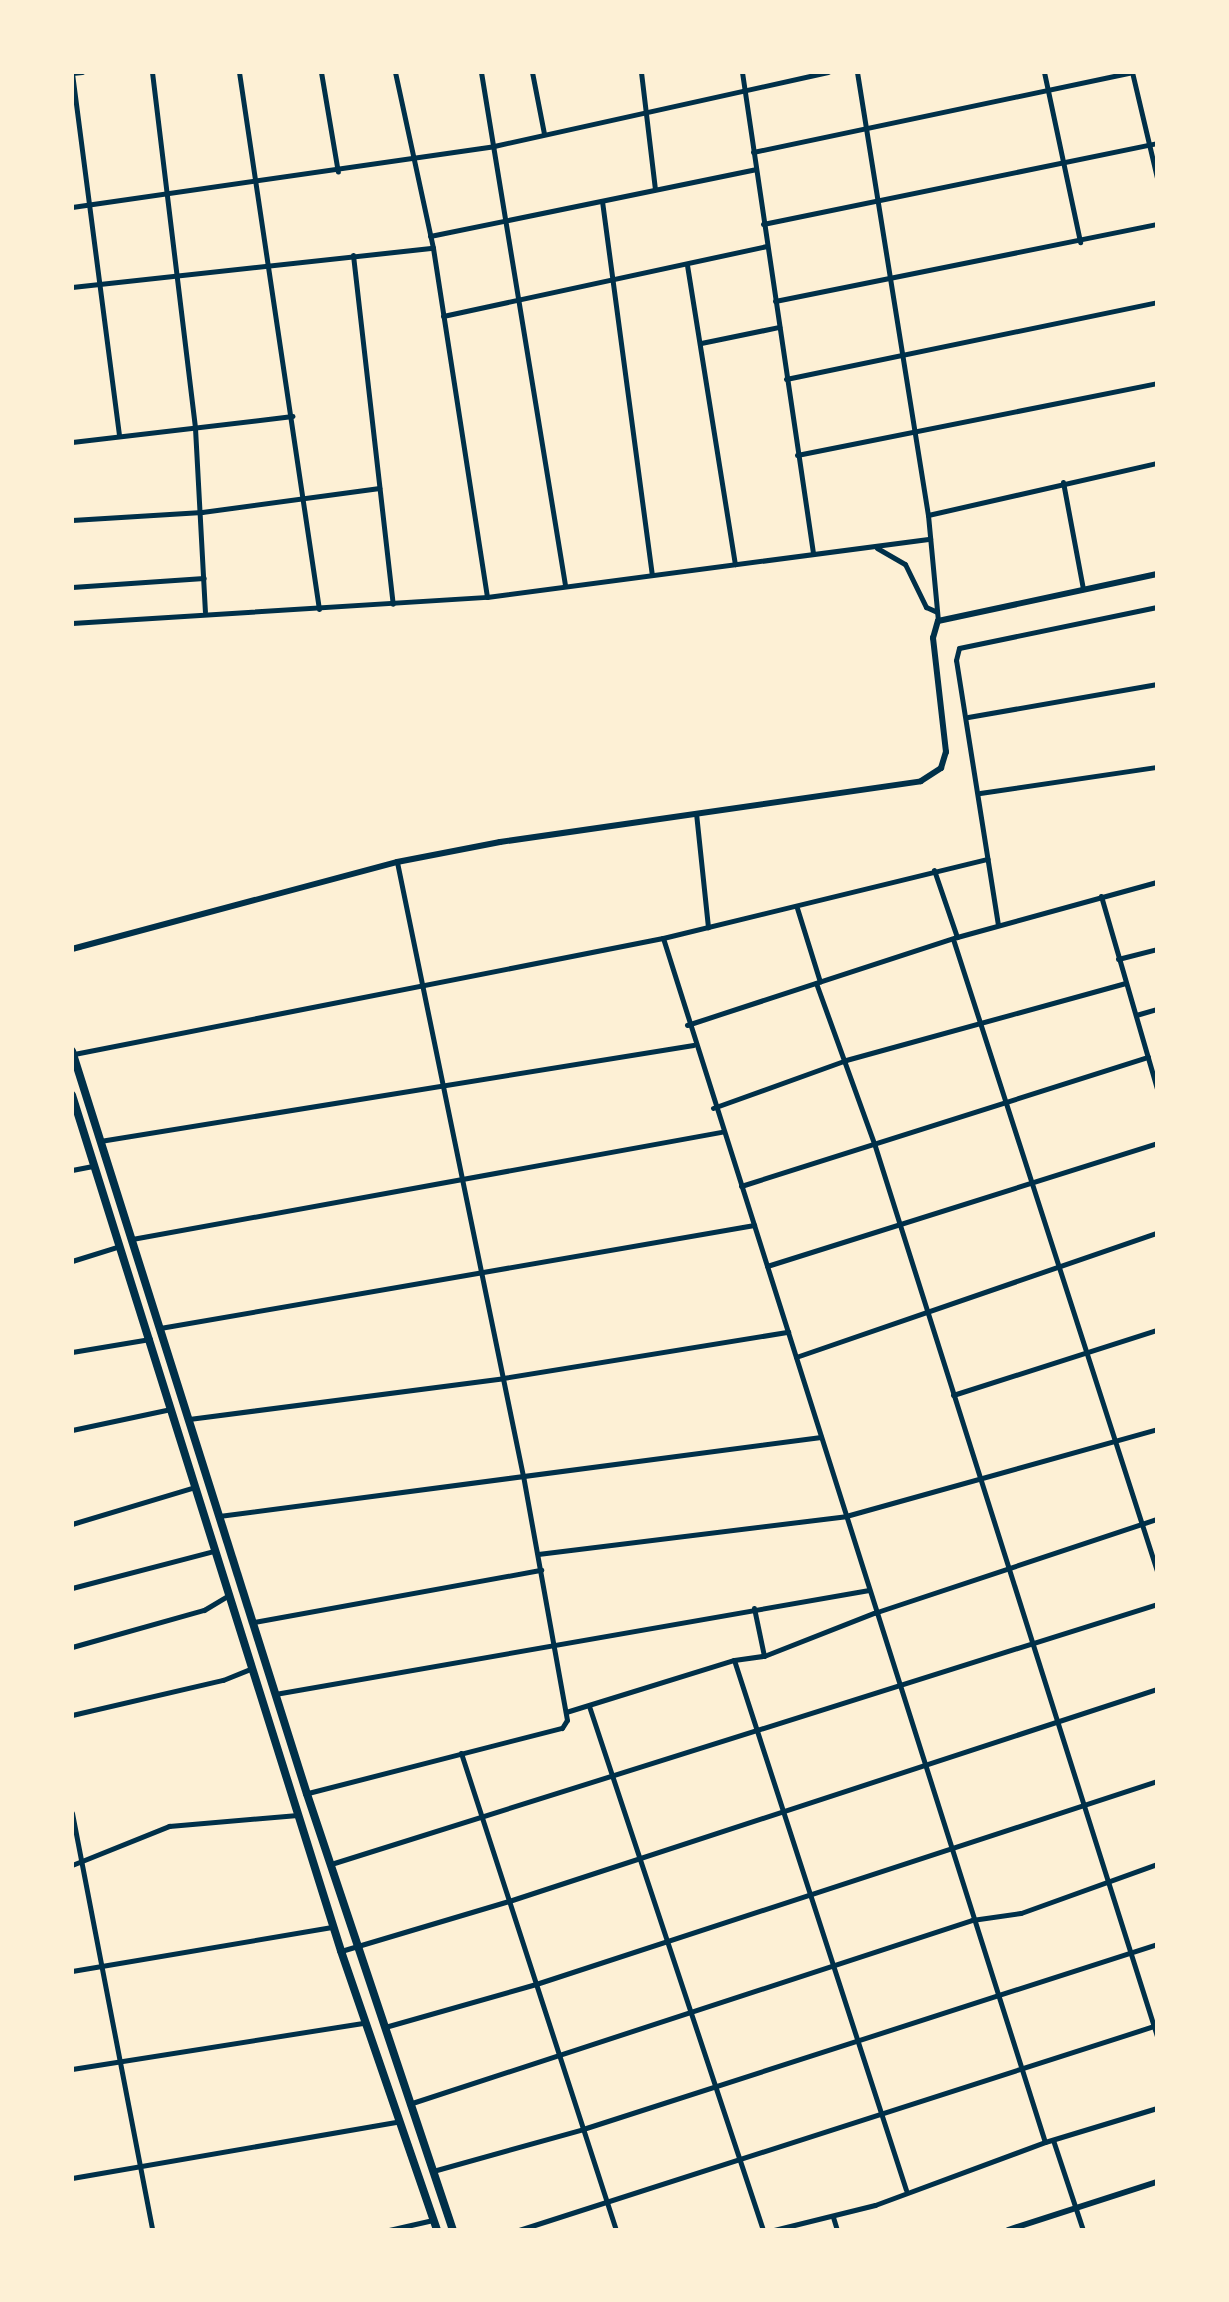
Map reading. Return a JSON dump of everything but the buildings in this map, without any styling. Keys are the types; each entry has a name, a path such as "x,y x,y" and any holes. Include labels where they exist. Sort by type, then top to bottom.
{"main road":[{"path":"72,1052 307,1794 430,2172 453,2230"},
{"path":"72,1095 333,1927 397,2122 437,2230"},
{"path":"186,1457 199,1452"}],"street":[{"path":"82,72 72,73 119,434"},
{"path":"152,72 195,428 202,512 205,612"},
{"path":"239,72 319,609"},
{"path":"321,72 338,172"},
{"path":"395,72 433,248 487,597"},
{"path":"481,72 565,585"},
{"path":"532,72 544,134"},
{"path":"641,72 655,189"},
{"path":"742,72 813,554"},
{"path":"72,207 338,172 494,146 828,72"},
{"path":"72,949 397,862 696,812 929,778 946,752 933,638 937,616 928,515 857,72"},
{"path":"1044,72 1080,242"},
{"path":"753,152 1132,72 1157,178"},
{"path":"763,224 1157,143"},
{"path":"430,236 755,169"},
{"path":"602,201 652,574"},
{"path":"775,301 1080,242 1157,224"},
{"path":"443,316 767,246"},
{"path":"72,287 269,262 433,248"},
{"path":"353,255 393,604"},
{"path":"687,265 735,564"},
{"path":"786,379 1157,302"},
{"path":"701,343 779,327"},
{"path":"797,455 1157,383"},
{"path":"72,442 119,434 292,416"},
{"path":"928,515 1157,463"},
{"path":"1063,482 1083,589"},
{"path":"72,520 202,512 379,488"},
{"path":"72,621 487,597 930,539"},
{"path":"876,548 905,564 926,607 937,616 1157,574"},
{"path":"72,587 204,578"},
{"path":"998,925 968,717 956,660 959,648 1157,607"},
{"path":"968,717 1157,684"},
{"path":"980,793 1157,767"},
{"path":"696,812 708,927"},
{"path":"72,1052 420,990 797,908 934,870 988,859"},
{"path":"307,1794 562,1728 566,1712 523,1476 439,1088 397,862"},
{"path":"934,870 978,1022 1033,1182 1057,1266 1157,1571"},
{"path":"687,1025 955,938 1157,882"},
{"path":"1101,896 1157,1089"},
{"path":"797,908 818,982 874,1143 925,1315 980,1478 1157,2036"},
{"path":"663,938 693,1045 754,1225 874,1613 1045,2142"},
{"path":"1118,959 1157,949"},
{"path":"713,1108 846,1060 1125,983"},
{"path":"1136,1015 1157,1009"},
{"path":"100,1141 693,1045"},
{"path":"741,1186 1148,1057"},
{"path":"131,1239 721,1132"},
{"path":"767,1266 899,1227 1157,1143"},
{"path":"72,1170 94,1166"},
{"path":"158,1328 754,1225"},
{"path":"796,1357 1157,1233"},
{"path":"72,1261 120,1246"},
{"path":"953,1395 1157,1330"},
{"path":"189,1419 503,1378 788,1332"},
{"path":"72,1352 150,1339"},
{"path":"72,1430 171,1409"},
{"path":"538,1554 846,1516 1157,1429"},
{"path":"219,1516 821,1437"},
{"path":"72,1524 196,1487"},
{"path":"566,1712 734,1660 764,1656 874,1613 1157,1519"},
{"path":"72,1588 215,1551"},
{"path":"253,1622 541,1570"},
{"path":"275,1694 869,1590"},
{"path":"72,1647 204,1610 230,1594"},
{"path":"331,1864 1157,1604"},
{"path":"754,1608 764,1656"},
{"path":"734,1660 906,2190"},
{"path":"72,1715 223,1680 252,1667"},
{"path":"341,1951 643,1858 781,1810 1157,1689"},
{"path":"589,1706 643,1858 763,2230"},
{"path":"461,1753 616,2230"},
{"path":"384,2028 536,1984 1157,1781"},
{"path":"72,1813 152,2230"},
{"path":"72,1865 82,1864 169,1826 298,1815"},
{"path":"409,2104 972,1920 1021,1913 1157,1864"},
{"path":"72,1971 333,1927"},
{"path":"430,2172 583,2129 1157,1944"},
{"path":"72,2069 364,2023"},
{"path":"519,2230 1156,2026"},
{"path":"774,2230 833,2217 1045,2142 1157,2108"},
{"path":"72,2178 397,2122"},
{"path":"1053,2140 1083,2230"},
{"path":"1008,2230 1157,2182"},
{"path":"833,2217 837,2230"},
{"path":"389,2230 433,2220"}]}
